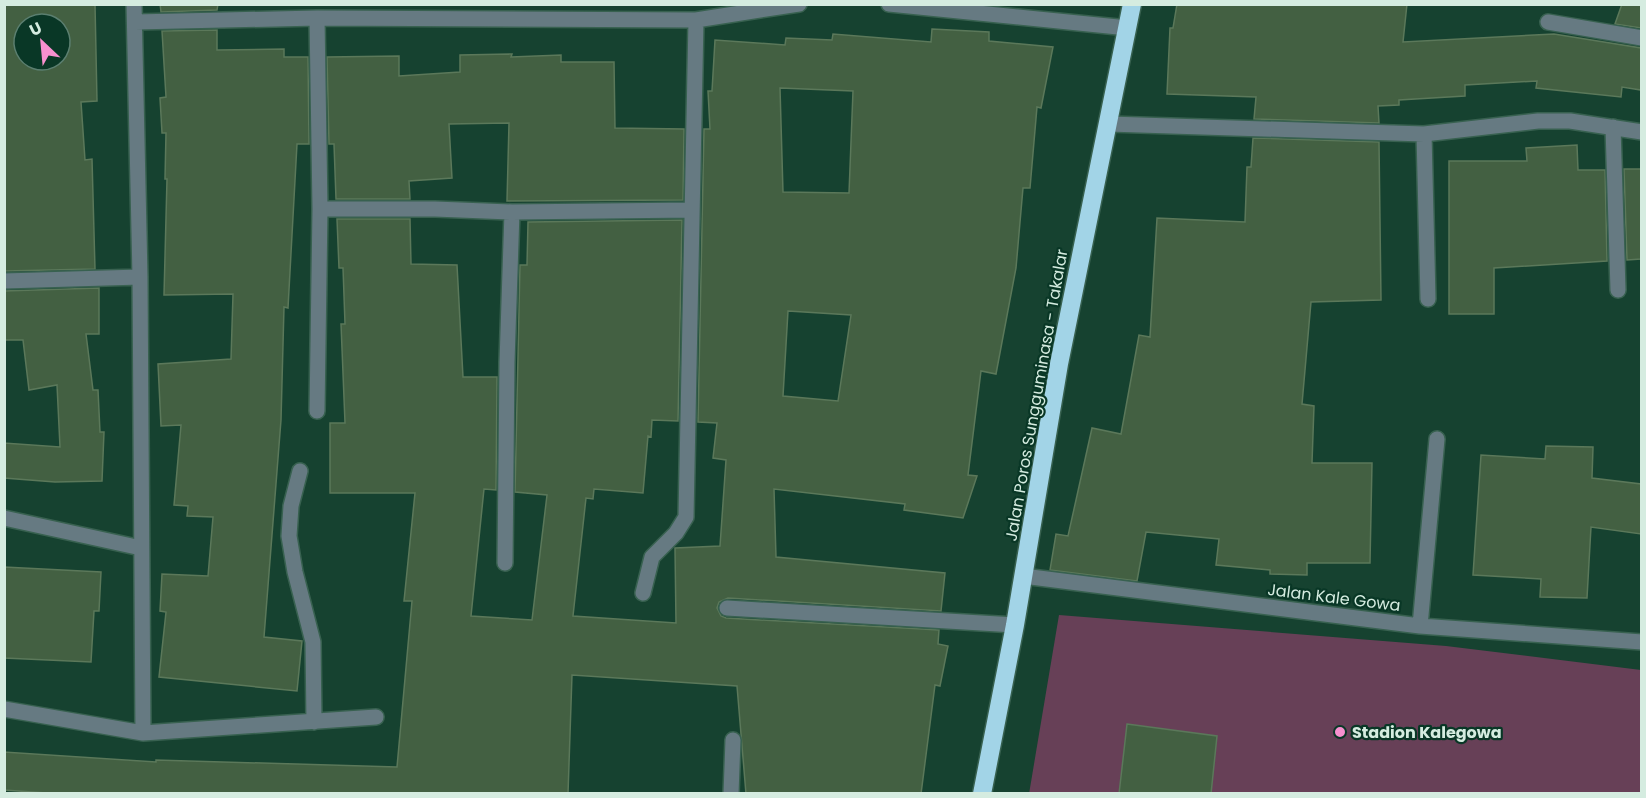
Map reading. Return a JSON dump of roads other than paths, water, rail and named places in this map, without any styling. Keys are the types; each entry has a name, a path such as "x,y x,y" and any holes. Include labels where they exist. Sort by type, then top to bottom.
{"highway":[{"name":"Jalan Poros Sungguminasa - Takalar","path":"982,794 1015,625 1059,364 1132,4"}],"street":[{"path":"134,4 140,277 143,732"},
{"path":"135,22 243,12 317,18 696,20 799,4"},
{"path":"889,4 1128,28"},
{"path":"317,18 320,209 317,411"},
{"path":"643,593 652,557 676,533 686,517 696,20"},
{"path":"1548,22 1641,38"},
{"path":"1109,124 1424,134 1538,121 1569,121 1641,132"},
{"path":"1613,127 1618,290"},
{"path":"1424,134 1428,299"},
{"path":"320,209 512,212 692,210"},
{"path":"506,563 507,362 512,212"},
{"path":"4,281 140,277"},
{"path":"1420,626 1437,439"},
{"path":"300,471 291,506 289,536 295,572 313,642 314,722"},
{"path":"4,518 141,548"},
{"name":"Jalan Kale Gowa","path":"1023,576 1420,626 1641,642"},
{"path":"727,608 1015,625"},
{"path":"4,709 143,732 376,717"},
{"path":"731,794 733,740"}],"place":[{"name":"Stadion Kalegowa","path":"1340,732"}]}
